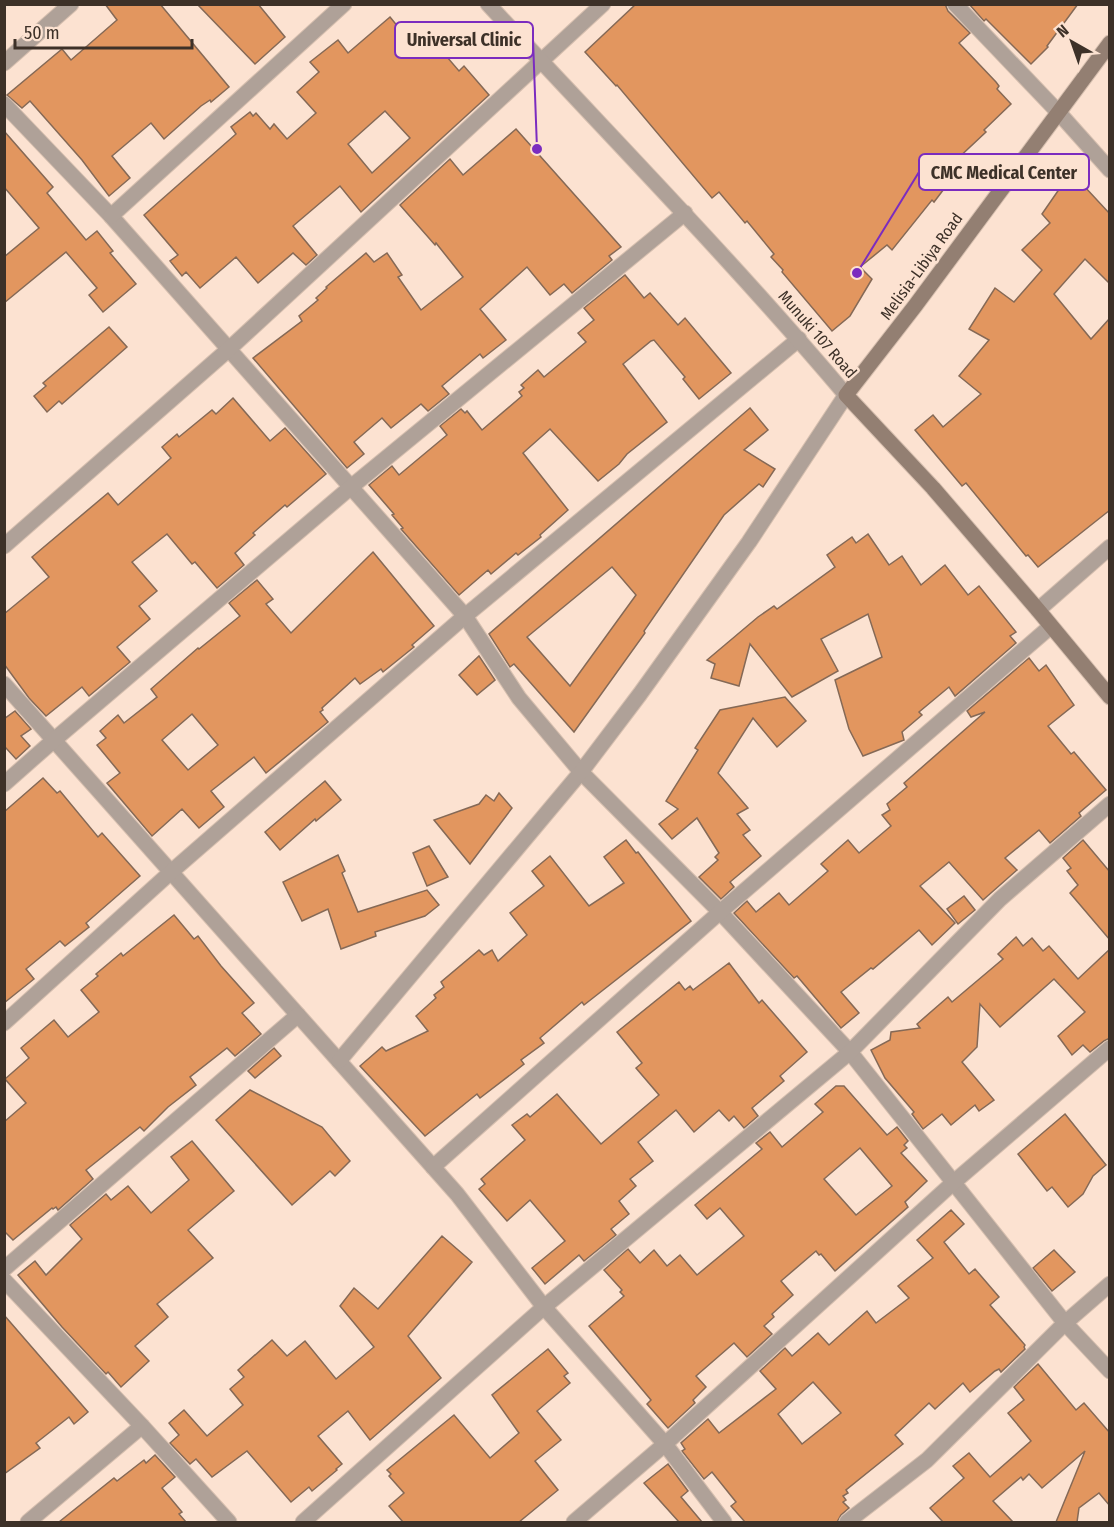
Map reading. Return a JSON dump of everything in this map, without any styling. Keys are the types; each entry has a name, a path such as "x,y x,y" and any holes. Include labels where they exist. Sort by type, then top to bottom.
{"main road":[{"name":"Melisia-Libiya Road","path":"846,395 1110,43"},
{"name":"Munuki 107 Road","path":"846,395 933,488 1110,698"}],"street":[{"path":"4,63 71,4"},
{"path":"111,216 344,4"},
{"name":"Munuki 107 Road","path":"488,4 685,213 799,339 846,395"},
{"path":"4,546 229,349 603,4"},
{"path":"955,4 1110,170"},
{"path":"4,104 111,216 465,616 519,698 582,772 720,912 850,1052 1065,1323 1110,1371"},
{"path":"4,784 351,487 685,213"},
{"path":"4,1023 171,872 465,616 799,339"},
{"path":"339,1061 582,772 714,592 846,395"},
{"path":"1038,610 1110,547"},
{"path":"433,1167 720,912 1050,627"},
{"path":"4,684 457,1194 544,1307 665,1444 724,1522"},
{"path":"303,1522 544,1307 850,1052 1000,899 1110,804"},
{"path":"4,1269 298,1015"},
{"path":"574,1522 665,1444 954,1182 1110,1048"},
{"path":"4,1280 142,1426 228,1522"},
{"path":"847,1522 927,1460 1065,1323 1110,1284"},
{"path":"28,1522 142,1426"}],"building":[{"path":"105,4 160,4 229,87 211,102 210,100 201,106 164,139 151,123 112,156 130,178 109,196 82,160 30,101 22,108 7,95 62,49 71,60 117,20"},
{"path":"197,4 258,4 285,37 255,64"},
{"path":"636,4 945,4 948,11 970,33 959,43 996,82 999,86 997,89 1011,104 984,130 986,132 953,163 960,168 892,250 887,245 860,267 872,279 850,316 832,331 782,272 783,270 771,257 774,254 747,221 745,223 719,192 712,198 617,85 585,52"},
{"path":"969,4 1078,4 1048,47 1031,64"},
{"path":"390,17 403,33 417,22 459,71 464,66 489,95 361,212 340,186 293,226 317,255 306,265 293,253 258,283 236,257 200,288 186,272 182,276 170,261 178,255 144,215 236,134 231,127 250,112 253,116 256,113 270,129 274,124 287,139 316,113 297,92 319,72 310,62 338,40 348,53","holes":["385,111 410,138 372,173 348,144"]},
{"path":"516,129 621,247 609,256 612,260 572,293 564,284 550,295 527,267 480,309 506,340 483,358 480,354 442,386 449,394 428,411 421,404 391,428 382,418 354,442 364,454 347,468 253,358 302,321 299,316 318,300 316,298 326,287 366,253 374,262 387,253 402,275 398,277 421,310 463,277 436,243 435,245 400,205 450,159 463,175"},
{"path":"4,131 53,187 47,193 86,240 97,231 113,251 110,253 136,284 103,312 89,295 97,288 66,252 4,303 4,257 39,228 4,187"},
{"path":"1071,172 1110,214 1110,284 1085,259 1054,294 1091,339 1110,318 1110,510 1038,567 1028,555 1026,556 966,483 962,486 915,430 933,415 943,427 981,394 959,376 989,340 969,329 995,288 1014,302 1042,270 1022,250 1050,223 1042,214"},
{"path":"625,275 644,298 650,293 678,325 685,318 731,373 699,399 683,379 685,377 654,340 651,341 623,364 667,422 598,481 550,429 523,453 568,510 540,535 541,537 518,555 516,553 491,574 488,570 459,595 401,529 403,528 392,515 394,514 369,485 392,466 399,475 447,435 440,426 461,409 465,413 467,411 482,430 522,396 519,392 524,388 521,385 538,370 544,377 586,342 578,333 594,320 584,308"},
{"path":"109,327 127,347 62,404 59,401 47,412 34,396 46,386 43,383"},
{"path":"233,398 270,441 285,428 326,474 253,533 255,535 235,553 244,565 217,588 195,562 192,564 167,534 132,562 157,591 139,606 150,619 117,647 130,662 89,696 82,687 46,716 29,698 4,664 4,614 49,577 32,557 108,493 118,505 171,458 162,447 177,434 179,437 212,410 216,414"},
{"path":"750,408 768,430 744,450 775,469 763,487 759,484 724,515 644,631 645,633 574,732 514,664 510,667 489,634","holes":["612,567 636,595 570,686 527,637"]},
{"path":"868,534 889,565 902,556 921,585 945,565 968,595 979,586 1016,632 1010,636 1016,643 955,696 949,687 919,712 922,715 902,732 904,740 863,756 849,729 835,680 882,657 868,614 821,639 838,671 792,697 750,644 739,686 711,678 715,664 707,660 758,617 774,606 777,609 835,567 827,555 852,537 856,543"},
{"path":"373,552 434,626 412,645 414,647 383,672 381,669 360,684 355,678 322,708 320,712 328,722 266,773 254,757 211,791 224,807 199,828 182,809 152,836 107,783 120,773 97,745 106,738 100,731 118,715 124,723 157,697 151,689 198,648 240,616 229,603 257,580 273,599 266,604 291,633","holes":["192,714 218,745 188,770 162,740"]},
{"path":"479,656 495,680 477,695 459,675"},
{"path":"1029,658 1039,671 1046,665 1074,705 1048,726 1071,754 1074,752 1106,790 1079,813 1081,816 1050,843 1039,830 1005,858 1017,870 983,900 949,862 920,886 955,923 932,945 919,930 873,969 871,968 841,992 859,1013 841,1028 797,976 794,978 734,913 747,901 756,912 779,893 789,905 828,871 821,864 848,840 859,853 891,826 882,815 890,810 887,804 907,787 904,783 985,712 971,717 967,711"},
{"path":"785,697 806,721 777,747 753,718 718,773 748,808 737,814 750,830 743,835 761,856 730,882 734,887 721,899 699,877 718,860 715,857 719,853 697,818 672,839 659,824 678,809 666,801 698,750 695,748 720,710"},
{"path":"15,711 31,729 21,736 30,746 16,759 6,748 4,750 4,719"},
{"path":"43,778 57,793 60,791 98,837 102,833 140,876 86,923 89,927 65,946 60,941 26,969 34,979 4,1003 4,812"},
{"path":"325,781 341,800 280,850 265,832"},
{"path":"499,793 512,808 470,864 434,820 479,804 486,795 494,801"},
{"path":"626,840 636,853 638,852 691,921 584,1005 582,1002 540,1038 544,1043 521,1060 524,1064 480,1098 477,1094 425,1136 360,1066 382,1047 386,1051 428,1031 416,1016 436,998 434,995 444,987 441,982 479,950 484,955 492,950 498,961 527,935 510,913 544,886 532,871 550,856 589,906 624,883 604,857"},
{"path":"1083,840 1110,872 1110,940 1070,893 1078,885 1067,871 1071,868 1063,858"},
{"path":"429,846 448,877 427,886 413,853"},
{"path":"338,855 345,871 342,873 358,912 427,890 439,905 425,916 375,932 376,936 341,949 328,909 302,921 283,882"},
{"path":"964,896 975,910 958,924 947,909"},
{"path":"174,915 194,939 198,936 254,1003 242,1013 261,1034 235,1056 227,1048 190,1077 196,1085 168,1107 144,1131 140,1127 86,1170 93,1179 58,1210 56,1207 52,1208 13,1240 4,1231 4,1122 26,1103 5,1079 29,1058 21,1048 54,1020 68,1037 99,1012 81,990 121,953 123,956"},
{"path":"1016,937 1023,946 1032,938 1043,951 1049,946 1078,979 1110,949 1110,1038 1090,1052 1083,1045 1072,1055 1058,1036 1085,1012 1054,979 1000,1027 980,1004 977,1047 962,1062 994,1100 979,1111 975,1105 951,1125 942,1114 923,1129 912,1114 914,1112 885,1078 871,1050 890,1040 891,1032 920,1028 917,1024 948,997 952,1002 1003,959 998,954"},
{"path":"729,963 759,1003 762,1000 807,1052 780,1076 784,1081 752,1108 758,1116 744,1128 734,1116 729,1121 719,1110 694,1132 676,1110 638,1142 653,1161 630,1179 636,1186 619,1201 629,1214 611,1229 616,1235 584,1261 579,1255 545,1284 532,1268 565,1241 530,1200 507,1221 479,1189 485,1184 481,1179 525,1140 512,1125 527,1114 530,1117 557,1094 601,1144 659,1095 636,1068 642,1063 617,1032 679,982 685,990 690,986 693,990"},
{"path":"274,1048 281,1056 255,1078 248,1071"},
{"path":"836,1086 844,1086 887,1135 897,1127 908,1141 904,1145 907,1148 901,1153 927,1181 905,1202 908,1207 835,1271 816,1251 781,1281 793,1295 772,1314 774,1317 764,1326 772,1334 747,1357 734,1343 696,1376 706,1387 693,1400 695,1403 668,1428 647,1404 651,1400 589,1326 624,1296 620,1292 622,1290 604,1270 628,1249 640,1263 654,1250 667,1266 680,1255 697,1275 744,1236 720,1208 707,1219 695,1205 762,1149 756,1143 770,1132 782,1147 823,1112 815,1104","holes":["860,1148 892,1186 856,1215 824,1179"]},
{"path":"250,1090 322,1127 350,1161 335,1176 330,1171 292,1205 216,1120"},
{"path":"1065,1114 1106,1165 1093,1176 1083,1194 1068,1207 1052,1187 1047,1191 1018,1154"},
{"path":"192,1141 234,1191 188,1230 213,1258 157,1304 168,1317 135,1346 149,1361 121,1387 62,1327 18,1275 35,1261 46,1275 82,1239 70,1225 106,1194 111,1200 128,1186 151,1213 189,1180 171,1157"},
{"path":"951,1210 964,1224 944,1242 969,1274 975,1269 999,1297 990,1305 1025,1345 1025,1349 1001,1372 999,1369 995,1371 970,1392 963,1383 935,1409 929,1403 895,1435 903,1444 846,1490 848,1493 843,1496 846,1500 843,1502 849,1508 837,1522 745,1522 731,1506 736,1502 712,1472 704,1479 682,1451 685,1449 681,1443 708,1419 719,1433 776,1389 760,1371 785,1348 792,1356 818,1333 829,1345 867,1311 876,1323 909,1298 898,1286 933,1258 917,1240","holes":["813,1382 841,1413 802,1444 778,1414"]},
{"path":"442,1236 472,1262 408,1336 441,1378 370,1440 348,1411 318,1436 342,1464 312,1491 309,1487 291,1502 247,1451 212,1477 196,1459 190,1464 170,1443 179,1435 169,1423 184,1410 207,1436 243,1405 230,1389 244,1377 238,1370 272,1340 287,1356 305,1341 336,1379 374,1347 340,1306 354,1288 378,1309"},
{"path":"1054,1250 1075,1272 1052,1291 1033,1268"},
{"path":"4,1315 88,1412 74,1424 69,1417 36,1443 40,1448 4,1474"},
{"path":"548,1349 568,1373 564,1376 570,1383 537,1411 561,1440 535,1461 558,1490 519,1522 403,1522 389,1506 404,1493 389,1476 391,1474 387,1470 454,1415 490,1458 519,1433 492,1395"},
{"path":"1038,1364 1076,1410 1084,1403 1110,1433 1110,1506 1099,1493 1079,1508 1077,1522 1056,1522 1085,1451 1042,1488 1029,1474 1023,1480 1021,1477 993,1501 1013,1522 943,1522 930,1508 964,1478 953,1466 969,1453 990,1477 1031,1441 1008,1413 1024,1400 1014,1387"},
{"path":"155,1455 175,1477 162,1488 182,1512 179,1514 186,1522 59,1522 114,1478 117,1481 144,1460 146,1463"},
{"path":"668,1464 688,1491 681,1497 702,1522 679,1522 644,1483"}],"place":[{"name":"Universal Clinic","path":"537,149"},
{"name":"CMC Medical Center","path":"857,273"}]}
